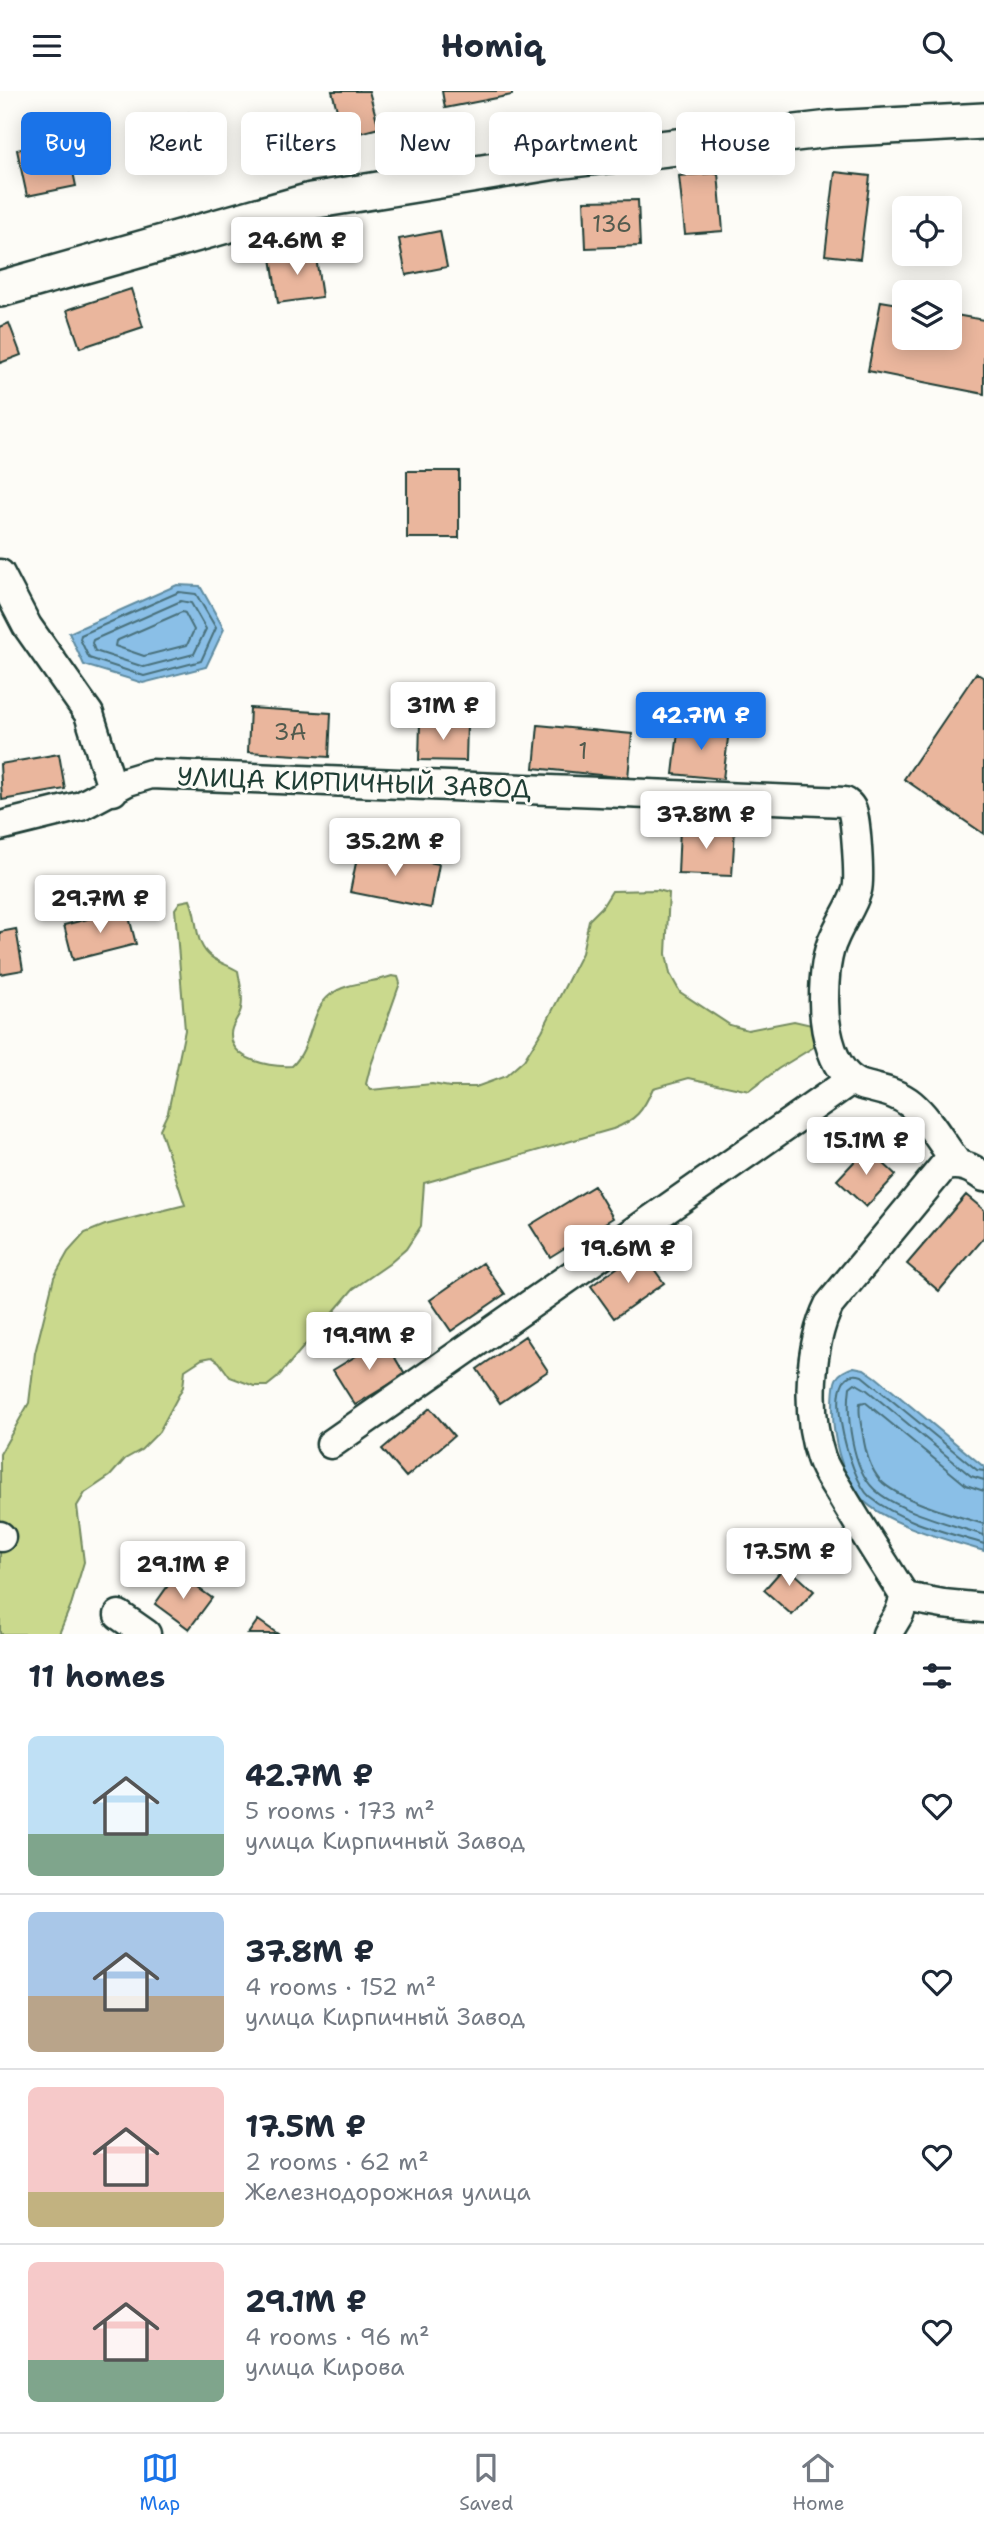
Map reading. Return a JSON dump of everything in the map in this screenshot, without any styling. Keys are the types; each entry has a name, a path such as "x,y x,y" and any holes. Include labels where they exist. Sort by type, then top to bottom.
{"street":[{"path":"0,289 310,201 570,159 830,129 984,121"},
{"path":"0,574 26,626 89,714 113,791"},
{"name":"УЛИЦА КИРПИЧНЫЙ ЗАВОД","path":"0,826 81,806 128,781 151,774 845,802 851,807 854,819 858,886 852,905 832,942 824,1003 830,1042 838,1064 851,1080"},
{"path":"331,1444 851,1080 902,1097 911,1104 925,1118 957,1163"},
{"path":"984,1177 973,1168 957,1163 944,1166 829,1305 821,1320 815,1353 813,1416 821,1459 860,1528 905,1597 984,1608"},
{"path":"887,1634 905,1597"},
{"path":"119,1615 146,1634"}],"green space":[{"path":"658,890 669,893 666,954 670,974 680,992 730,1025 748,1030 794,1021 816,1026 817,1045 749,1091 689,1078 653,1088 638,1114 613,1129 424,1183 421,1226 406,1249 353,1289 277,1378 267,1386 254,1386 230,1377 212,1357 202,1359 185,1370 183,1387 159,1432 141,1450 125,1459 110,1476 85,1493 77,1506 84,1562 59,1634 0,1634 0,1454 29,1403 35,1353 54,1277 68,1252 85,1233 105,1225 185,1205 160,1129 168,1112 185,1030 175,909 180,902 190,900 200,942 208,954 238,971 242,1005 231,1034 238,1051 254,1061 292,1066 304,1049 318,1010 330,995 352,985 398,977 400,983 366,1084 371,1090 432,1084 476,1087 506,1076 524,1060 542,1031 582,953 589,920 602,907 612,891"}],"water":[{"path":"177,585 200,586 224,629 206,667 143,683 84,665 69,633"},
{"path":"854,1367 864,1369 877,1378 984,1467 984,1551 902,1524 872,1508 854,1489 839,1454 833,1404 838,1376"}],"building":[{"path":"332,91 369,91 375,113 375,129 361,133 361,112 337,112"},
{"path":"442,91 512,91 512,95 445,108"},
{"path":"21,149 21,168 17,150"},
{"path":"835,172 870,176 860,259 825,255"},
{"path":"22,175 74,175 76,186 27,196"},
{"path":"718,175 723,231 685,234 679,176"},
{"path":"638,200 640,246 586,248 584,201"},
{"path":"440,231 447,267 406,275 399,239"},
{"path":"315,251 322,297 278,303 271,258"},
{"path":"131,289 143,327 80,348 67,310"},
{"path":"881,301 892,303 892,350 962,350 962,316 984,320 984,394 868,371"},
{"path":"9,323 21,355 0,363 0,327"},
{"path":"407,471 459,471 459,538 407,538"},
{"path":"976,673 984,678 984,834 904,779"},
{"path":"250,708 331,713 329,757 248,752"},
{"path":"420,723 467,724 466,761 419,760"},
{"path":"679,724 729,730 723,779 673,774"},
{"path":"538,725 632,734 628,778 534,768"},
{"path":"59,754 65,789 2,800 0,764"},
{"path":"680,827 735,829 732,876 678,874"},
{"path":"359,848 439,864 431,908 350,892"},
{"path":"127,909 136,944 73,960 64,925"},
{"path":"16,929 23,970 0,974 0,932"},
{"path":"867,1148 896,1175 866,1207 837,1180"},
{"path":"594,1186 613,1218 550,1257 530,1225"},
{"path":"966,1195 984,1210 984,1238 939,1291 907,1264"},
{"path":"641,1251 664,1283 614,1318 591,1286"},
{"path":"483,1263 505,1294 451,1331 430,1300"},
{"path":"525,1336 548,1371 500,1403 477,1369"},
{"path":"384,1339 405,1375 355,1405 333,1370"},
{"path":"430,1408 454,1436 406,1477 382,1449"},
{"path":"795,1555 802,1562 793,1572 814,1591 792,1615 764,1590"},
{"path":"177,1573 212,1598 189,1629 155,1604"},
{"path":"258,1620 278,1634 248,1634"}]}
